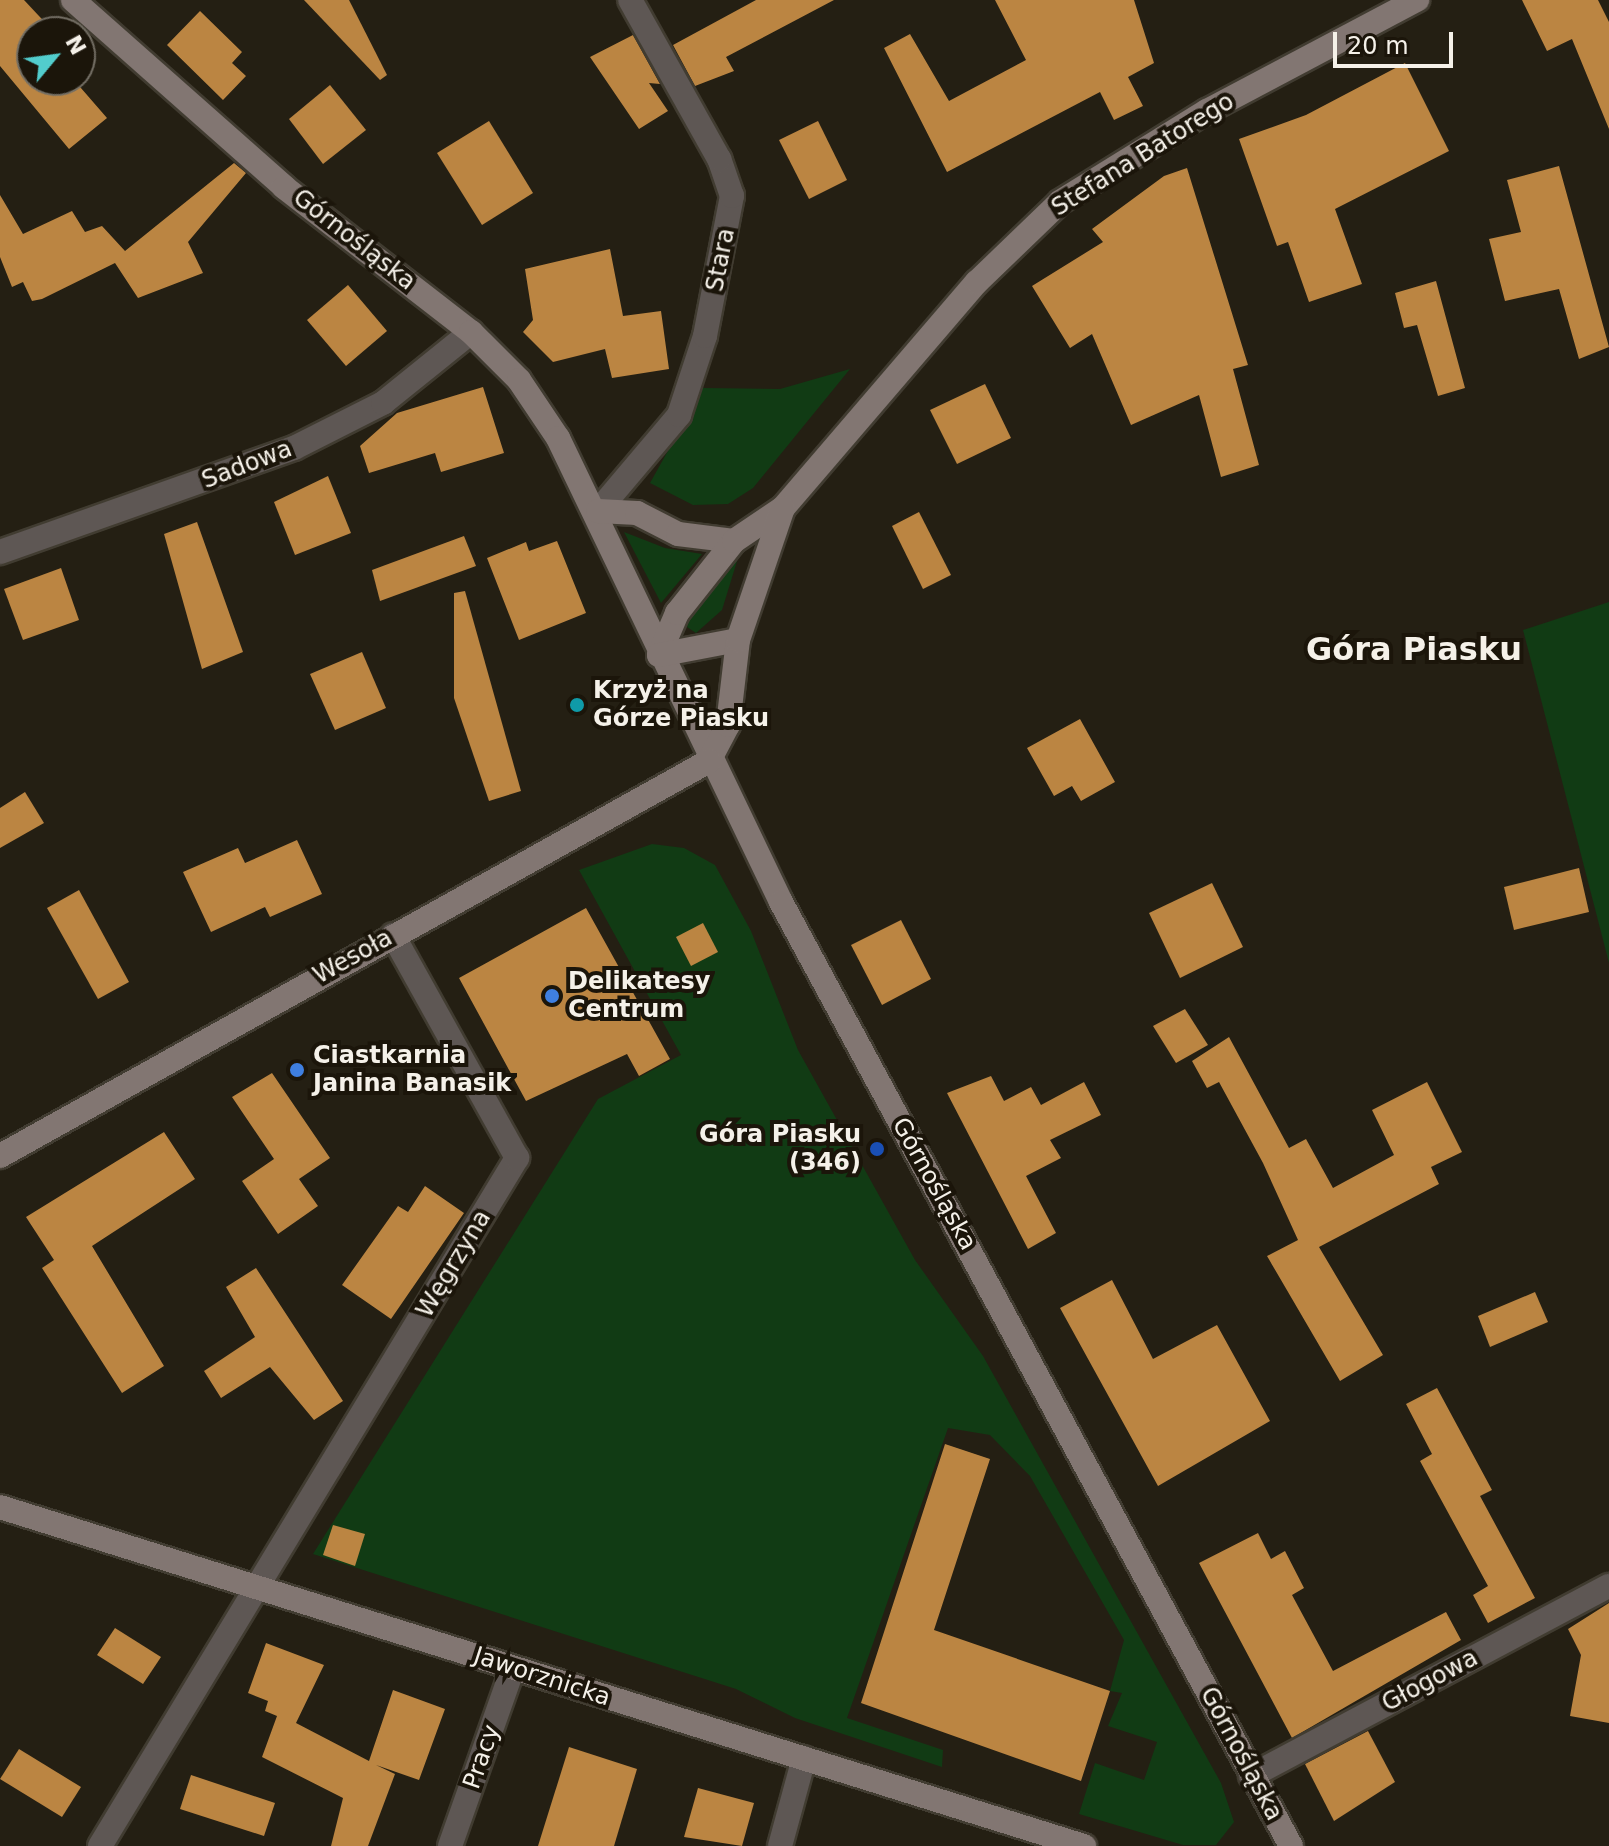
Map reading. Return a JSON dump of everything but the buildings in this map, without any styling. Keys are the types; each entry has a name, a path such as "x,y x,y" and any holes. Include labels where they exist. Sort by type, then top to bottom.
{"street":[{"name":"Górnośląska","path":"73,0 284,187 471,332 519,380 598,511 659,655 709,761 1291,1846"},
{"name":"Stara","path":"598,511 679,415 705,336 732,196 719,159 630,0"},
{"name":"Stefana Batorego","path":"659,655 677,613 734,541 783,508 977,282 1060,202 1207,111 1417,0"},
{"name":"Sadowa","path":"0,552 294,448 383,403 471,332"},
{"name":"Stefana Batorego","path":"709,761 728,725 738,640 783,508"},
{"path":"598,511 637,513 678,534 734,541"},
{"path":"659,655 738,640"},
{"name":"Wesoła","path":"0,1156 709,761"},
{"name":"Węgrzyna","path":"259,1588 517,1158 393,935"},
{"name":"Jaworznicka","path":"0,1507 1084,1846"},
{"name":"Głogowa","path":"1251,1776 1609,1586"},
{"path":"100,1846 259,1588"},
{"name":"Pracy","path":"450,1846 513,1668"},
{"path":"780,1846 804,1758"}],"green space":[{"path":"850,369 753,488 728,504 693,505 650,483 703,388 780,389"},
{"path":"624,532 665,548 702,554 661,603"},
{"path":"738,558 722,610 696,633 687,627 691,611"},
{"path":"1609,602 1609,963 1523,630"},
{"path":"652,844 684,848 715,865 751,931 798,1050 915,1260 983,1356 1221,1783 1234,1822 1216,1845 1183,1845 1079,1814 1095,1763 1144,1780 1157,1742 1108,1726 1122,1693 1110,1691 1124,1640 1030,1476 990,1435 948,1428 847,1718 943,1750 942,1767 795,1718 736,1689 313,1554 598,1099 681,1055 579,870"}],"place":[{"name":"Krzyż na Górze Piasku","path":"577,705"},
{"name":"Delikatesy Centrum","path":"552,996"},
{"name":"Ciastkarnia Janina Banasik","path":"297,1070"},
{"name":"Góra Piasku (346)","path":"877,1149"}],"district":[{"name":"Góra Piasku","path":"1414,649"}]}
